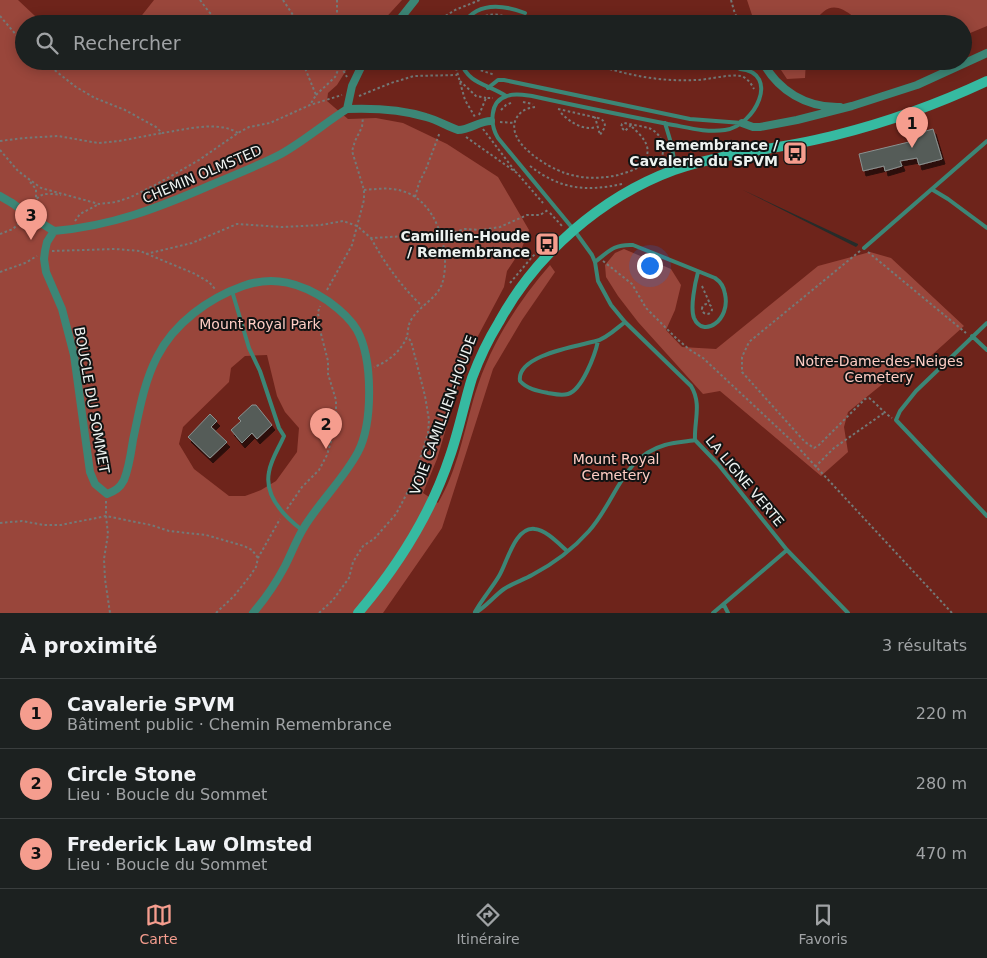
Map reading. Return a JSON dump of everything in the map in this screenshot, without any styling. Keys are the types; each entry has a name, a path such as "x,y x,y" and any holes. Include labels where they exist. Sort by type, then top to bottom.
{"street":[{"path":"403,15 415,0"},
{"path":"972,60 987,53"},
{"path":"347,109 350,90 360,70"},
{"path":"768,70 776,81 797,98 820,106 852,106"},
{"path":"742,123 753,127 760,127 806,118 917,86 951,70"},
{"name":"VOIE CAMILLIEN-HOUDE","path":"358,613 397,563 427,512 450,456 468,392 480,360 501,318 527,278 568,229 648,181 676,170 720,158 836,135 890,120 931,106 987,81"},
{"name":"CHEMIN OLMSTED","path":"54,231 72,230 148,212 248,170 293,146 347,109 359,108 404,112 426,117 458,130"},
{"path":"458,130 464,130 478,123 496,120"},
{"path":"0,196 54,231 47,242 45,251"},
{"name":"BOUCLE DU SOMMET","path":"45,251 46,272 62,309 74,355 90,472 95,484 107,494 118,489 124,480 138,414 148,379 158,356 174,333 200,308 232,291 254,283 273,280 283,281 297,284 323,298 346,316 356,329 364,349 367,369 368,407 365,427 358,450 302,530 278,578 253,613"},
{"name":"VOIE CAMILLIEN-HOUDE","path":"352,613 395,558 423,509 440,471 468,376 476,356 509,295 517,285 527,278"}],"lane":[{"path":"471,15 483,8 490,7 508,7 525,13"},
{"path":"466,70 471,78 506,96 532,96 665,123 719,131 733,129 742,123 754,112 760,101 761,91 758,80 752,72 744,70"},
{"path":"488,88 498,80 504,80 690,119 742,123"},
{"path":"496,120 492,116 497,105 506,96"},
{"name":"LA LIGNE VERTE","path":"496,120 498,138 568,229 592,255 602,290 625,322 691,386 696,394 695,440 718,464 787,550 848,613"},
{"path":"665,123 676,170"},
{"path":"864,248 987,141"},
{"path":"932,190 948,199 987,228"},
{"path":"595,262 614,246 622,244 633,245 698,272 719,281 725,291 726,306 722,319 711,326 700,325 694,318 693,308 698,272"},
{"path":"232,291 250,348 260,371 279,428 284,436 270,467 268,478 276,505 283,514 302,530"},
{"path":"598,341 588,369 579,386 574,391 561,395 544,392 524,385 520,381 520,372 532,362 565,348 598,341 625,322"},
{"path":"987,323 916,391 900,411 896,420 987,516"},
{"path":"972,336 987,350"},
{"path":"475,613 483,609 506,588 554,562 589,531 636,460 646,453 667,444 695,440"},
{"path":"475,613 500,575 517,539 526,530 535,529 544,532 567,550"},
{"path":"713,613 787,550"},
{"path":"724,605 728,613"}],"path":[{"path":"200,0 212,15"},
{"path":"283,0 292,15"},
{"path":"337,0 337,15"},
{"path":"447,15 480,0"},
{"path":"731,0 736,15"},
{"path":"0,16 15,34"},
{"path":"54,70 76,87 156,127 162,133"},
{"path":"306,70 316,95"},
{"path":"310,105 316,95 335,77 338,70"},
{"path":"72,230 80,214 99,204 116,202 131,197 157,184 199,160 238,132 249,127 270,123 350,90 343,70"},
{"path":"481,70 503,77"},
{"path":"615,70 667,79 692,80 741,76 750,82 755,94"},
{"path":"358,96 414,76 458,75"},
{"path":"460,81 476,96 495,98"},
{"path":"478,123 486,98"},
{"path":"499,114 506,105 518,101 534,106 522,112 515,123 515,131 518,138 537,158 562,172 588,178 629,172 638,168 643,163 647,154 647,144 631,125 650,129 660,137 664,154 655,168"},
{"path":"216,613 234,596 250,576 283,514 302,487 318,470 327,455 336,424 336,400 328,374 328,361 320,330 318,312 334,274 352,245 364,200 364,190 352,151 362,127 363,118 359,108"},
{"path":"558,109 601,118 605,123 605,128 600,135 595,117"},
{"path":"561,113 580,126 593,128 597,125"},
{"path":"496,120 515,123"},
{"path":"496,120 499,126"},
{"path":"415,197 443,123"},
{"path":"0,141 58,136 98,143 183,129 220,126 229,127 238,132"},
{"path":"458,130 517,172 548,210 568,229"},
{"path":"0,150 10,162 40,188 99,204"},
{"path":"527,164 552,180 580,188 597,188 626,182"},
{"path":"27,178 36,190 37,195 31,207"},
{"path":"364,190 383,188 403,191 415,197 427,208 439,232 445,261 441,286 410,322 401,348 380,365 367,369"},
{"path":"35,200 46,193 68,196"},
{"path":"371,238 452,232 465,229 482,230 500,227 527,215 540,215 548,210"},
{"path":"0,234 12,229 22,220"},
{"path":"146,254 192,243 237,224 282,227 321,226 342,221 357,226 371,238 379,254 405,290 423,306"},
{"path":"896,420 884,413 872,400 869,398 865,399 814,448 805,442 742,372 742,357 749,342 864,248 964,332 972,336"},
{"path":"0,272 25,263 45,251 130,249 194,273 209,282 217,291"},
{"path":"599,258 632,284 646,308 677,339 727,379 815,467 952,613"},
{"path":"696,280 702,286 712,307 711,312 708,314 704,312 703,306 707,303 710,304"},
{"path":"319,613 333,600 349,578 353,562 363,546 374,539 396,514 413,482 421,458 428,433 428,408 411,341 406,337"},
{"path":"815,467 834,448 868,422 884,413"},
{"path":"107,494 106,516 108,534 104,569 110,613"},
{"path":"0,523 22,521 44,525 61,525 106,516 151,525 169,531 206,535 244,546 252,550 258,558"}],"green space":[{"name":"Mount Royal Park","path":"0,0 987,0 987,613 0,613","holes":["743,190 858,244 856,247"]},
{"name":"Mount Royal Park","path":"0,0 18,0 34,15 15,15 15,70 346,70 337,85 328,93 327,101 348,119 376,118 403,123 447,144 498,177 529,230 521,250 507,271 504,287 478,336 463,371 437,459 423,493 438,503 451,477 475,394 488,359 506,325 526,294 550,265 555,272 522,320 493,369 442,528 383,613 0,613","holes":["267,355 277,396 285,412 299,428 297,452 276,481 261,490 245,496 229,496 194,469 179,444 183,427 229,382 231,368 245,356"]},
{"path":"154,0 402,0 388,15 142,15"},
{"path":"747,0 987,0 987,26 972,32 972,15 851,15 841,9 831,8 820,15 752,15"},
{"path":"781,70 805,70 805,78 787,79"},
{"name":"Notre-Dame-des-Neiges Cemetery","path":"624,249 671,269 681,285 675,310 666,330 682,347 716,349 818,266 870,252 891,258 964,326 923,363 890,378 848,412 844,427 848,452 821,476 720,391 703,394 638,322 606,277 605,265 615,253"}],"building":[{"path":"933,129 942,159 919,165 917,158 900,161 902,166 885,171 884,166 863,171 859,154 913,141 911,135"},
{"path":"252,405 256,405 272,425 257,439 252,433 242,443 231,430 241,421 238,418"},
{"path":"210,414 217,421 211,427 227,442 210,458 188,437"}],"place":[{"name":"Cavalerie SPVM","path":"912,148"},
{"name":"Remembrance / Cavalerie du SPVM","path":"795,153"},
{"name":"Frederick Law Olmsted","path":"31,240"},
{"name":"Camillien-Houde / Remembrance","path":"547,244"},
{"name":"Circle Stone","path":"326,449"}],"park label":[{"name":"Mount Royal Cemetery","path":"616,468"}]}
